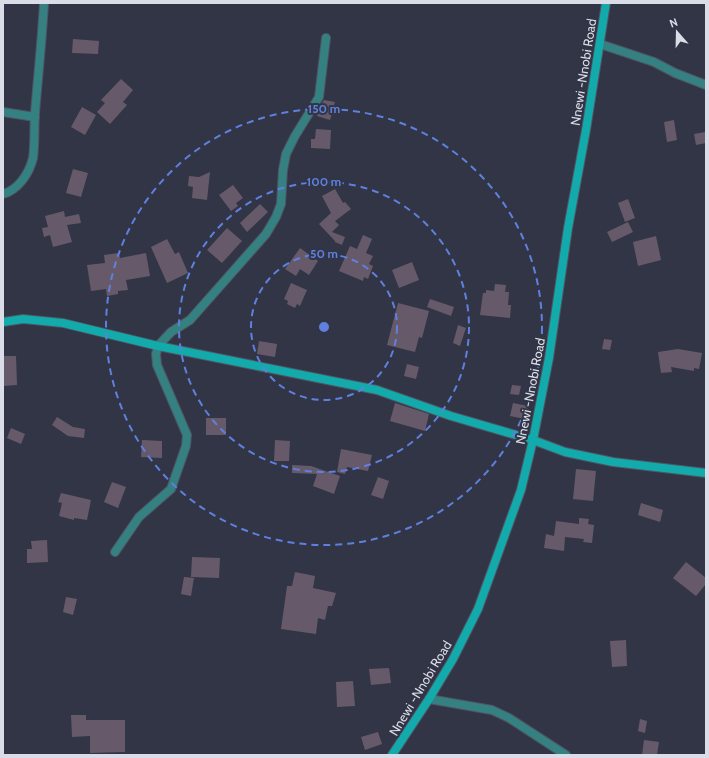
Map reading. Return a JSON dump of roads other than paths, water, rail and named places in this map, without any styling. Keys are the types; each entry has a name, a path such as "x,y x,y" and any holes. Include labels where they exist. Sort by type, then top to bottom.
{"main road":[{"name":"Nnewi -Nnobi Road","path":"392,755 453,659 478,609 521,490 533,440 549,358 568,228 586,130 606,3"},
{"path":"3,322 23,318 63,323 158,346 377,390 451,416 533,440 566,452 613,462 706,472"}],"street":[{"path":"3,194 18,187 28,170 32,159 44,3"},
{"path":"115,552 139,517 171,489 186,446 187,435 157,364 156,354 158,346 171,332 190,320 266,234 276,217 281,204 283,170 286,154 295,136 319,97 326,38"},
{"path":"600,44 654,62 675,73 706,85"},
{"path":"3,112 35,117"},
{"path":"429,699 492,710 509,718 566,755"}]}
